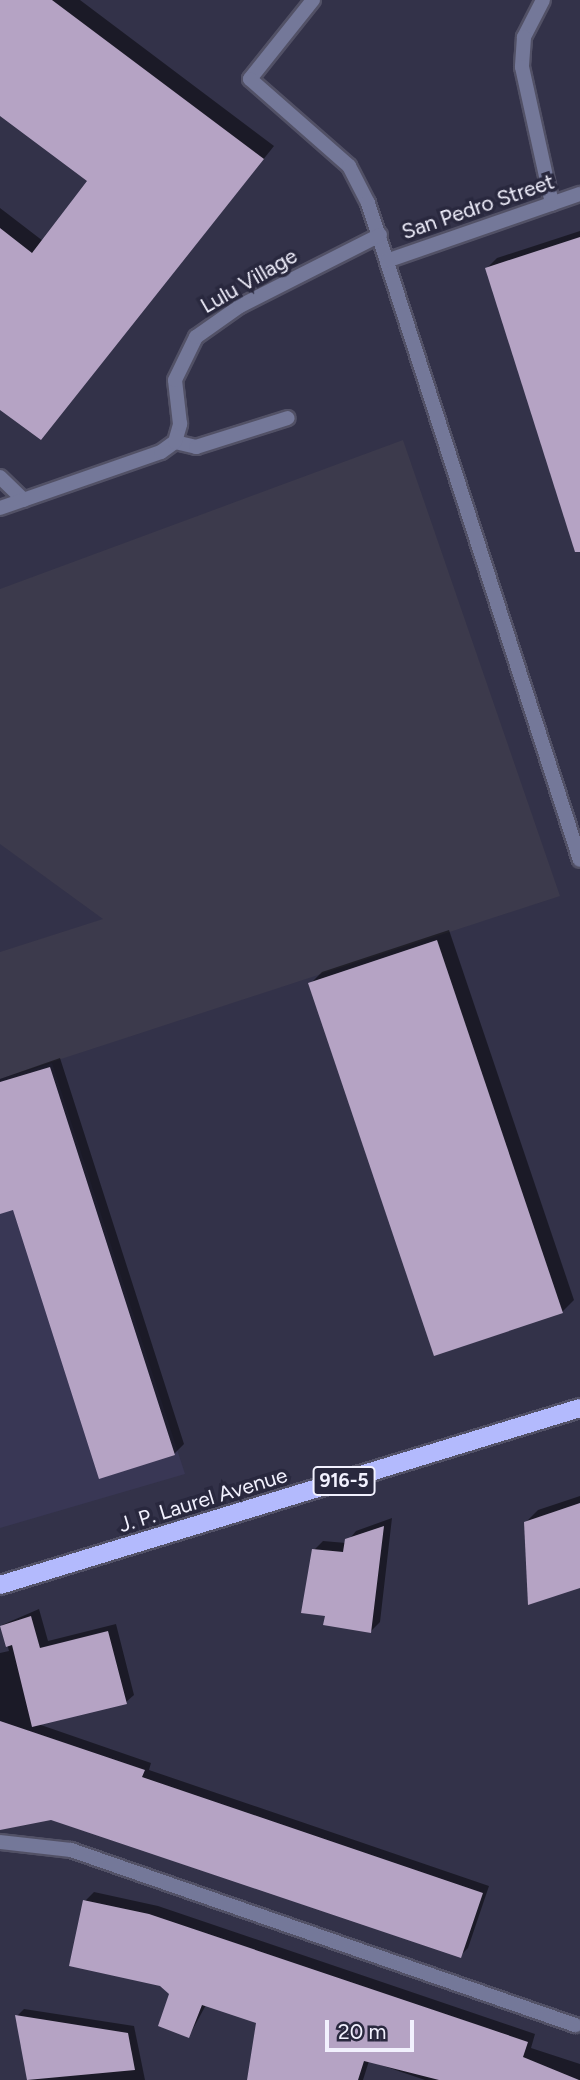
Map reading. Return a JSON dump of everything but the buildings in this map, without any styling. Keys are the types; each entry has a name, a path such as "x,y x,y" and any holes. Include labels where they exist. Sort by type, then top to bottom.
{"main road":[{"name":"J. P. Laurel Avenue","path":"0,1585 580,1408"}],"street":[{"path":"313,0 250,79 349,166 380,235 580,860"},
{"path":"543,0 524,37 522,67 552,204"},
{"name":"San Pedro Street","path":"389,260 580,194"},
{"name":"Lulu Village","path":"175,442 180,424 176,380 196,337 240,306 380,235"},
{"path":"0,508 142,461 175,442 196,447 288,418"},
{"path":"0,477 24,500"},
{"path":"0,1842 71,1850 575,2025"}],"shaded area":[{"path":"403,440 560,896 0,1079 0,952 103,919 0,844 0,589"},
{"path":"52,1063 185,1474 0,1528 0,1079"}]}
